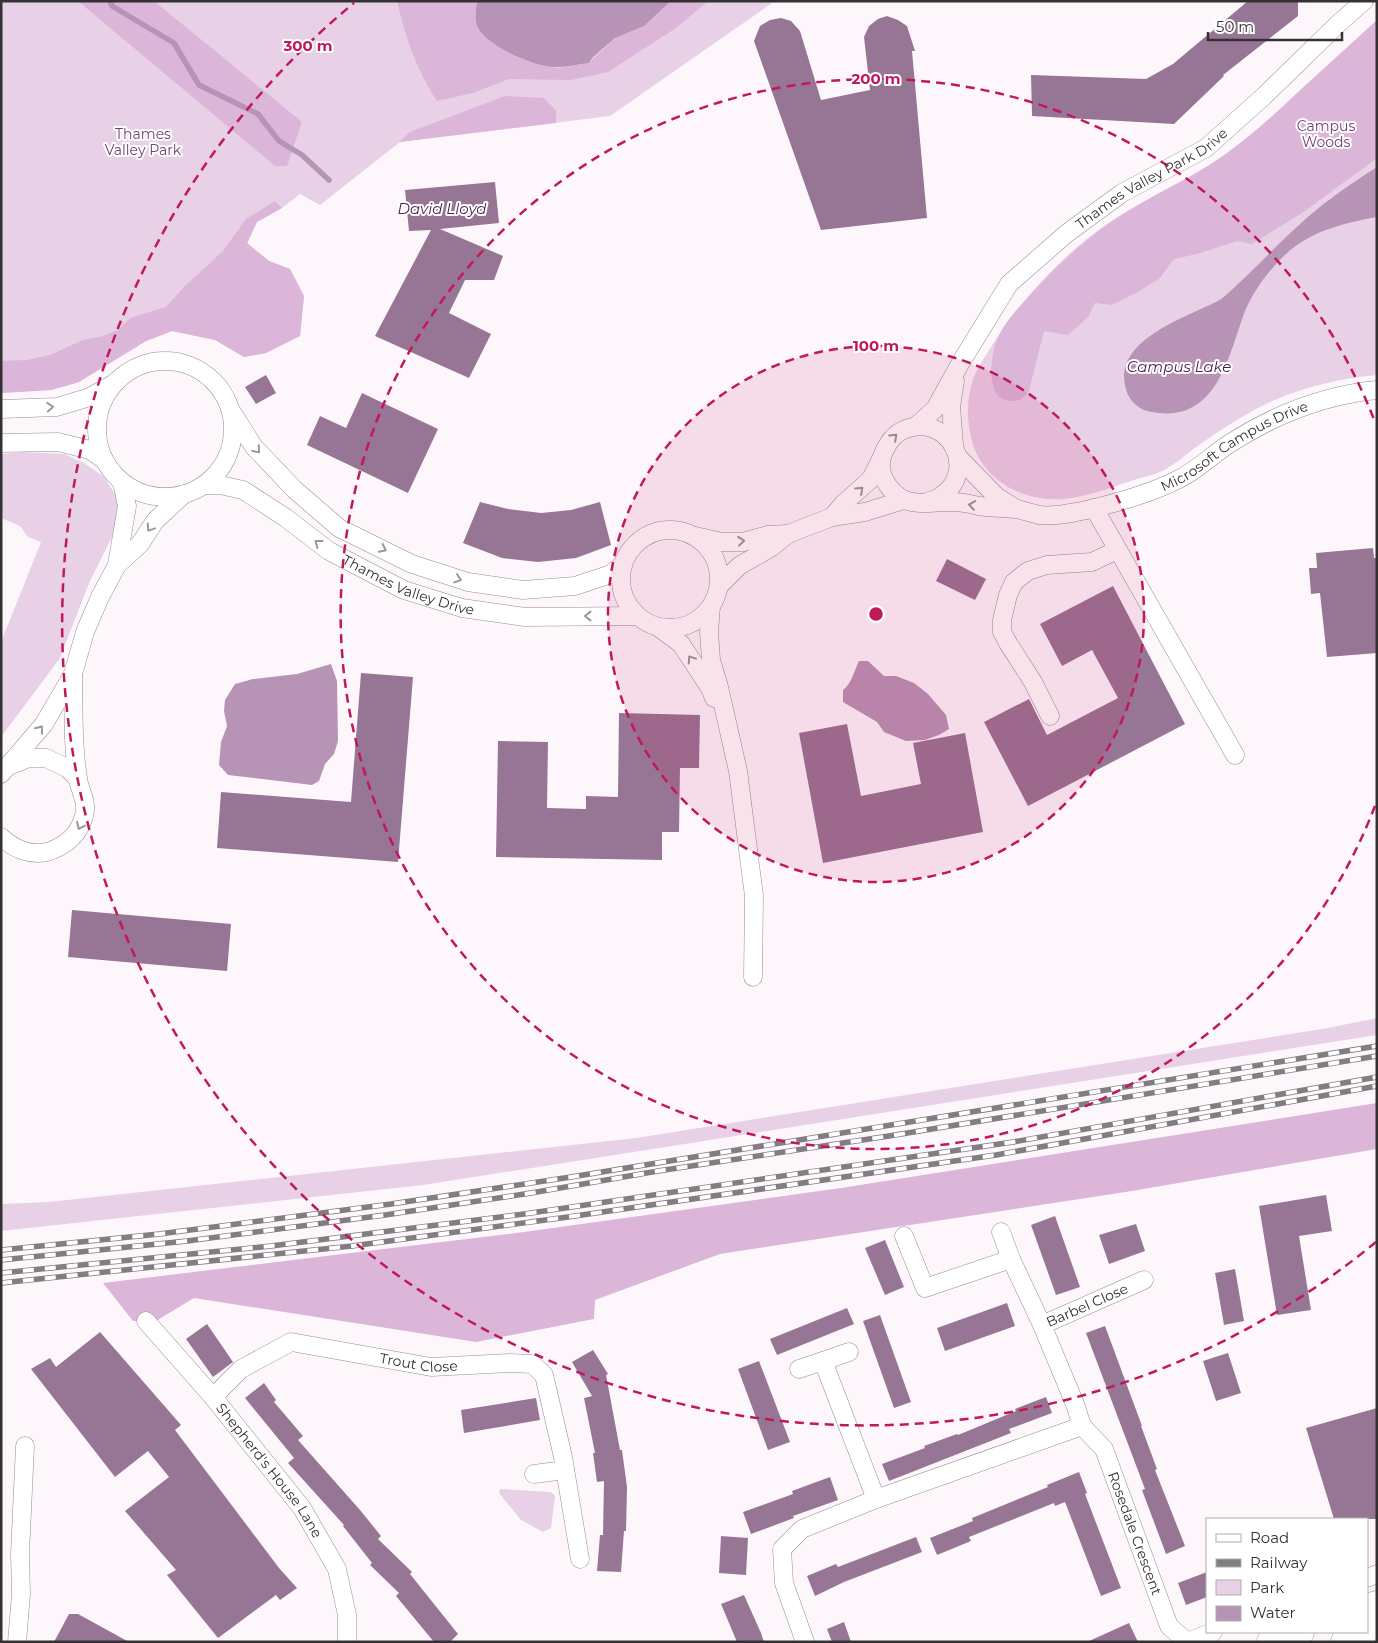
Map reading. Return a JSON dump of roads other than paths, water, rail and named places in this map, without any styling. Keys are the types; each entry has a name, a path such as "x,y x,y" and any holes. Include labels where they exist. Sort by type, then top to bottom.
{"main road":[{"path":"1345,1642 1377,1631"},
{"path":"1272,1642 1297,1633"}],"street":[{"name":"Thames Valley Park Drive","path":"916,426 935,409 1009,284 1066,234 1122,193 1206,148 1364,1"},
{"path":"1,409 57,406 90,397 113,384 136,367 154,361 180,362 201,370 216,383 230,409 233,432 230,449 220,469 204,485 184,494 160,497 145,494 122,482 104,460 90,450 58,442 1,443"},
{"name":"Thames Valley Park Drive","path":"956,451 951,407 957,370"},
{"path":"104,460 97,440 100,407 113,384"},
{"name":"Microsoft Campus Drive","path":"927,502 955,502 1040,515 1094,508 1146,493 1178,480 1252,430 1290,412 1322,400 1377,390"},
{"name":"Thames Valley Drive","path":"230,409 254,447 295,490 339,528 412,564 468,582 523,590 575,586 610,574 622,566"},
{"path":"832,517 871,480 889,441 903,430 916,426 937,430 945,435 956,451 996,496 1017,510"},
{"path":"881,459 881,470 893,492 904,500 927,502 940,497 951,488 958,472 956,451"},
{"path":"5,770 44,724 73,674 86,632 100,597 117,565 126,506 122,482"},
{"name":"Thames Valley Drive","path":"204,485 220,485 243,490 286,518 329,551 404,590 462,608 525,617 636,616"},
{"path":"117,565 140,544 155,520 184,494"},
{"path":"753,977 754,896 738,770 711,660 709,632 711,606 720,585 739,566 772,547 788,534 832,517 865,512 904,500"},
{"path":"1094,508 1235,755"},
{"path":"730,732 710,688 681,644 658,627 636,616 623,597 620,582 622,566 630,549 647,535 663,530 677,530 722,542 743,542 768,535 788,534"},
{"path":"694,536 708,547 714,556 719,572 720,585"},
{"path":"1050,716 1033,682 1002,632 1002,620 1008,595 1014,582 1028,570 1047,565 1092,562 1117,550"},
{"path":"658,627 670,629 687,626 700,618 711,606"},
{"path":"1,837 9,845 25,852 44,853 60,848 75,836 83,820 85,803 84,794 78,780 74,730 73,674"},
{"path":"5,770 29,758 46,758 67,768 78,780"},
{"name":"Barbel Close","path":"1001,1232 1011,1259 1042,1325 1144,1280"},
{"path":"904,1236 925,1288 1011,1259"},
{"name":"Shepherd's House Lane","path":"146,1321 213,1397 302,1508 337,1569 347,1615 347,1642"},
{"name":"Rosedale Crescent","path":"1042,1325 1075,1404 1082,1426 1104,1449 1169,1626 1186,1642"},
{"name":"Trout Close","path":"213,1397 241,1369 290,1342 431,1367 510,1362 532,1364 544,1375 563,1457 580,1559"},
{"path":"799,1369 849,1352"},
{"path":"823,1361 876,1499"},
{"path":"805,1642 784,1582 782,1549 802,1529 876,1499 1082,1426"},
{"path":"17,1642 22,1594 20,1554 25,1446"},
{"path":"534,1474 565,1470"},
{"path":"1186,1642 1210,1633"}],"water":[{"path":"477,1 671,1 644,26 615,38 593,57 589,63 557,67 526,60 502,49 492,42 478,28"},
{"name":"Campus Lake","path":"1377,167 1377,217 1344,224 1312,236 1293,248 1278,261 1249,302 1227,363 1218,380 1196,406 1179,412 1159,413 1142,409 1133,402 1126,389 1124,374 1127,362 1144,341 1168,325 1223,298 1308,216"},
{"path":"859,661 868,661 884,676 896,676 914,683 928,694 946,715 949,729 925,740 906,741 884,732 877,722 843,702 843,690 851,680"},
{"path":"331,664 337,681 338,741 334,754 325,764 319,781 312,785 228,775 219,765 221,742 227,726 224,711 225,700 235,684 253,679 297,674"}],"waterway":[{"path":"110,1 112,6 174,43 199,85 258,114 279,141 302,155 329,180"}],"railway":[{"path":"1,1250 159,1234 391,1204 571,1177 1377,1046"},
{"path":"1,1260 187,1241 385,1215 889,1136 1377,1056"},
{"path":"1,1273 271,1246 524,1214 1013,1142 1377,1077"},
{"path":"1,1283 352,1246 568,1217 996,1155 1377,1086"}],"park label":[{"name":"Campus Woods","path":"1326,134"},
{"name":"Thames Valley Park","path":"143,142"}],"water label":[{"name":"David Lloyd","path":"442,208"}]}
